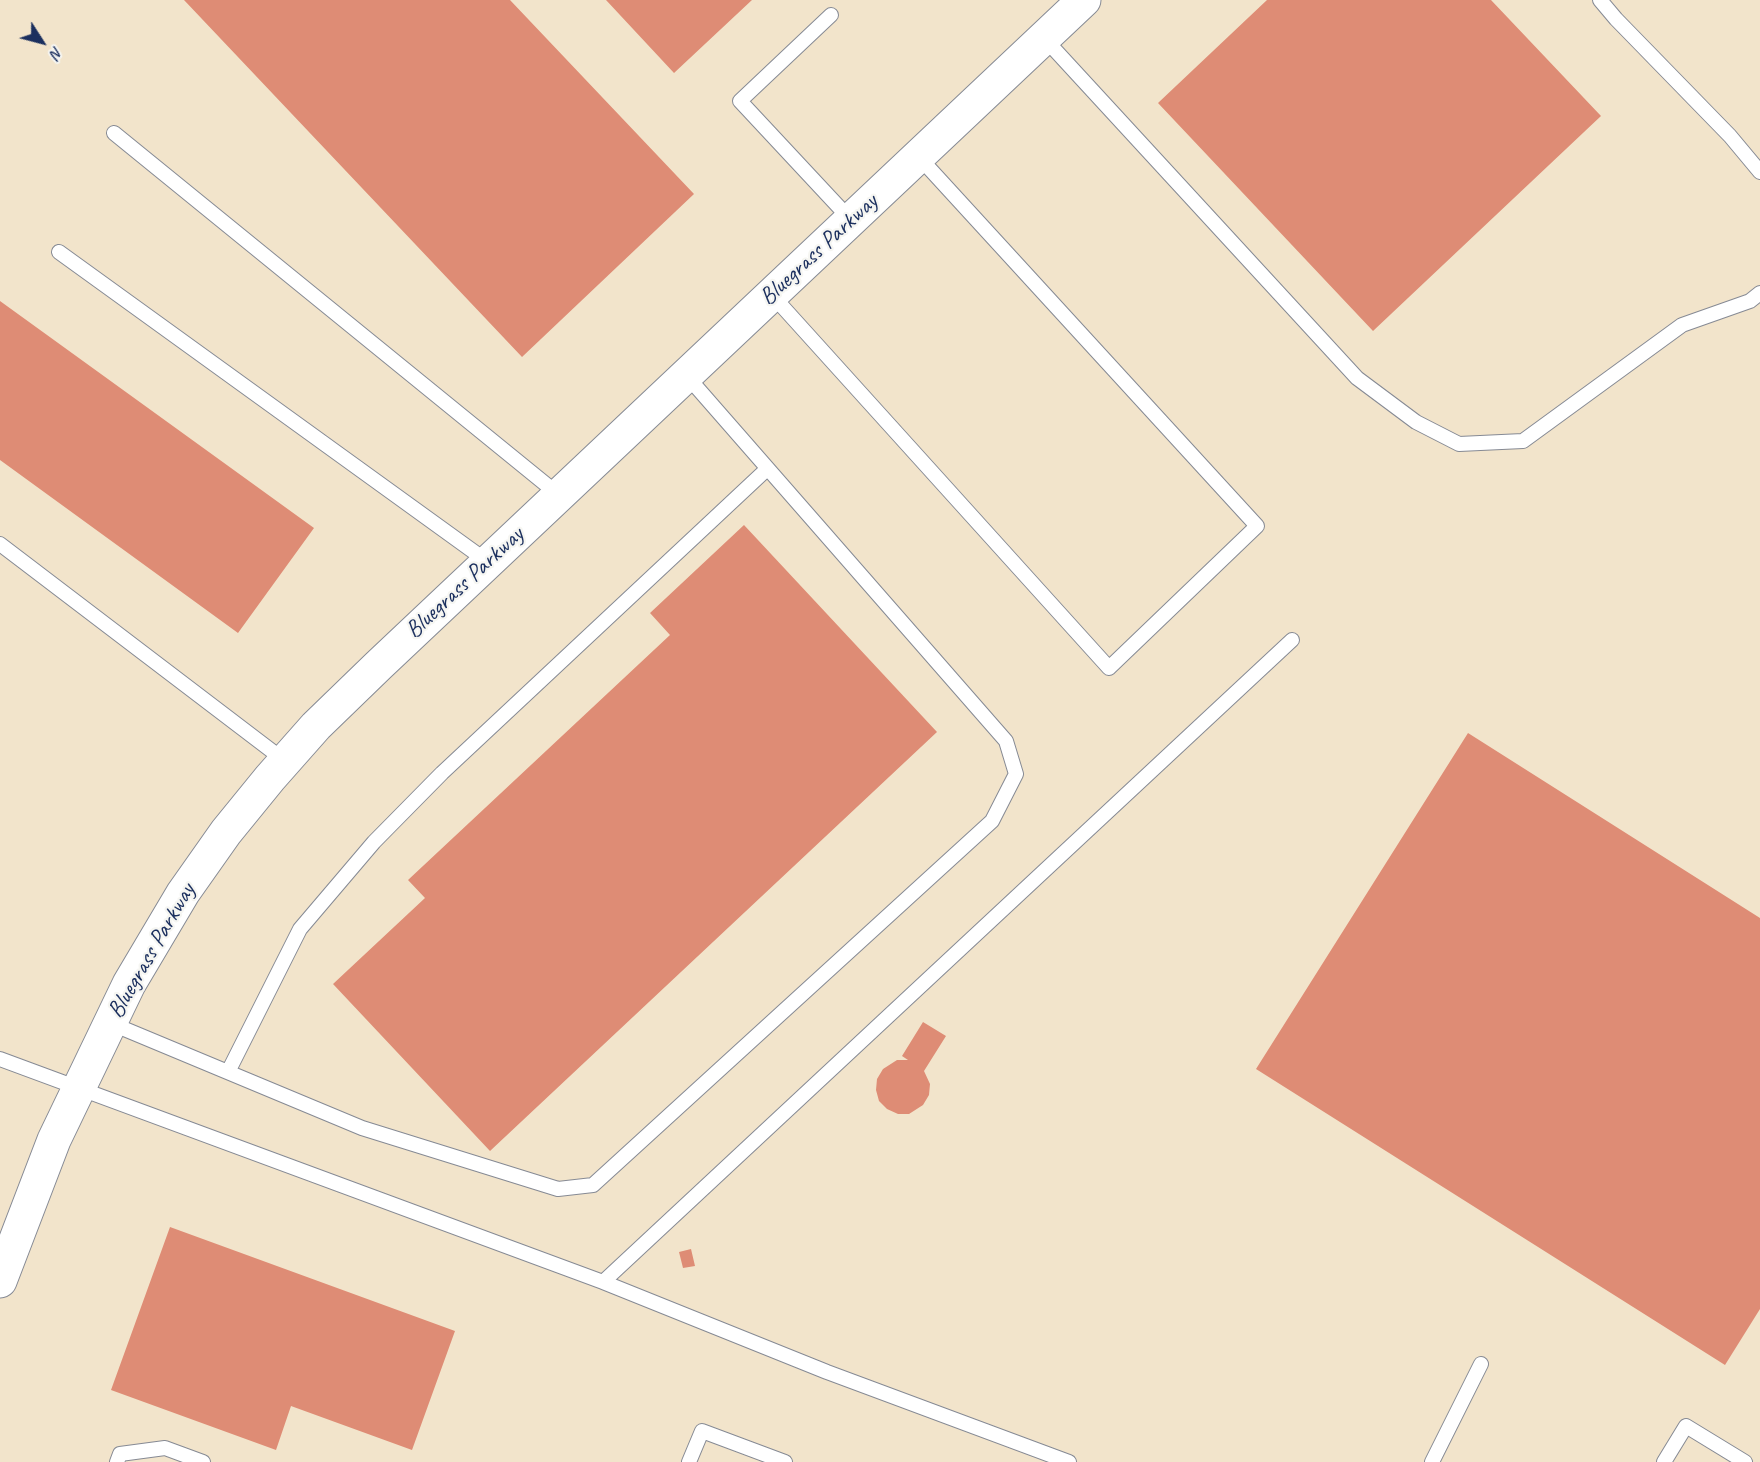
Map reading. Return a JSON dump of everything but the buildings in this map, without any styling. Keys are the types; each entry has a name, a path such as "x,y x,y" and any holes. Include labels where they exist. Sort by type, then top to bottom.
{"street":[{"name":"Bluegrass Parkway","path":"0,1281 54,1140 129,984 183,892 226,832 285,761 316,726 488,562 1084,0"}],"lane":[{"path":"1600,0 1730,136 1760,172"},
{"path":"831,15 740,101 851,220"},
{"path":"1044,38 1357,378 1416,422 1459,444 1523,441 1682,325 1750,301 1760,293"},
{"path":"114,133 559,495"},
{"path":"771,295 1109,668 1257,526 918,156"},
{"path":"59,252 488,562"},
{"path":"110,1023 362,1128 558,1189 593,1185 992,821 1016,774 1006,741 686,375"},
{"path":"228,1072 300,929 374,842 442,773 767,469"},
{"path":"0,544 285,761"},
{"path":"603,1282 1292,640"},
{"path":"0,1059 603,1282 826,1372 1069,1462"},
{"path":"1432,1462 1481,1364"},
{"path":"1664,1462 1686,1426 1745,1462"},
{"path":"689,1462 702,1431 785,1462"},
{"path":"117,1462 120,1454 165,1448 203,1462"}]}
